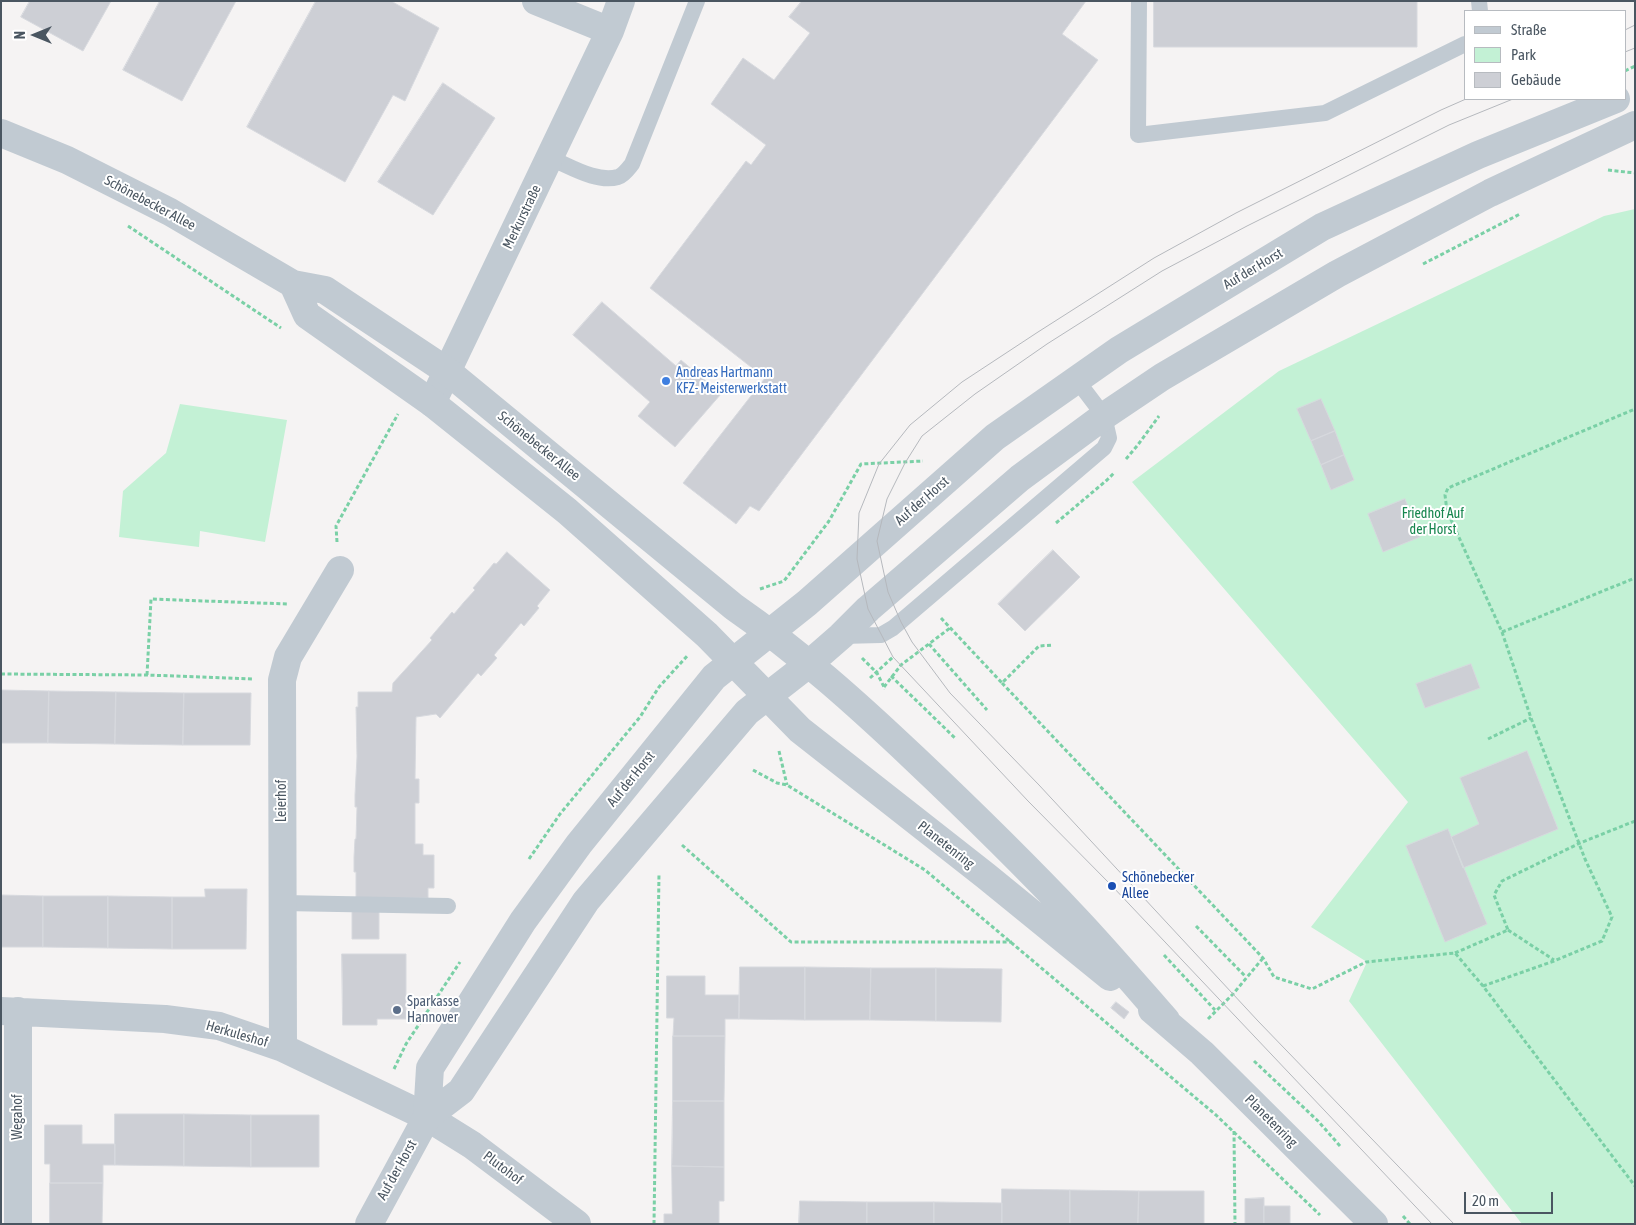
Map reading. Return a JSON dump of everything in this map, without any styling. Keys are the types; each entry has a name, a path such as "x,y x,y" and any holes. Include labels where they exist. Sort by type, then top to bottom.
{"street":[{"path":"536,1 610,31"},
{"name":"Merkurstraße","path":"432,402 610,31 621,1"},
{"name":"Auf der Horst","path":"427,1117 430,1068 523,921 579,844 714,677 771,633 995,437 1126,345 1322,228 1478,155 1614,100"},
{"name":"Auf der Horst","path":"369,1224 427,1117 461,1091 586,901 747,712 810,663 868,609 1020,478 1104,416 1162,377 1337,274 1490,194 1635,125"},
{"name":"Schönebecker Allee","path":"1,133 67,160 170,212 293,284 325,290 448,371 734,607 771,633"},
{"path":"293,284 307,315 432,402 566,511 707,635 732,662"},
{"name":"Leierhof","path":"283,1048 282,680 288,657 340,570"},
{"name":"Planetenring","path":"771,633 810,663 974,815 1078,921 1166,1020"},
{"name":"Planetenring","path":"732,662 800,730 818,745 1166,1020 1202,1053 1374,1224"},
{"name":"Herkuleshof","path":"10,1011 165,1019 219,1026 283,1048 427,1117"},
{"name":"Wegahof","path":"10,1011 18,1224"},
{"name":"Plutohof","path":"427,1117 472,1145 577,1224"}],"lane":[{"path":"550,158 589,174 607,178 620,177 626,172 632,164 697,1"},
{"path":"1139,1 1138,135 1325,113 1464,44"},
{"path":"1076,379 1104,416"},
{"path":"283,903 448,906"}],"path":[{"path":"1612,166 1605,169 1635,174"},
{"path":"1421,265 1526,210"},
{"path":"126,225 283,330"},
{"path":"1483,986 1554,961 1602,941 1612,917 1585,860 1531,718 1502,632 1447,511 1445,495 1448,488 1635,409"},
{"path":"340,570 336,526 400,410"},
{"path":"1125,460 1162,411"},
{"path":"784,581 829,521 861,464 923,461"},
{"path":"1054,524 1107,480 1119,467"},
{"path":"1502,632 1635,578"},
{"path":"147,675 151,599 284,603 313,616"},
{"path":"942,618 1263,958 1274,977 1312,989 1366,962 1455,953 1508,930"},
{"path":"883,687 901,665 950,628"},
{"path":"929,644 987,710"},
{"path":"1002,683 1039,646 1053,645"},
{"path":"1,674 147,675 282,680"},
{"path":"891,676 956,740"},
{"path":"1488,738 1531,718"},
{"path":"778,747 787,785"},
{"path":"752,770 777,783 787,785 925,870 1234,1131 1323,1217"},
{"path":"1554,961 1508,930 1494,895 1502,881 1580,843 1635,821"},
{"path":"682,845 791,942 1012,942"},
{"path":"654,1224 658,873"},
{"path":"1196,926 1246,977"},
{"path":"1455,953 1483,986 1635,1186"},
{"path":"1164,955 1216,1010"},
{"path":"1208,1019 1263,958"},
{"path":"1234,1131 1235,1224"}],"green space":[{"name":"Friedhof Auf der Horst","path":"1635,209 1635,1224 1522,1224 1349,1001 1367,962 1311,927 1408,802 1132,482 1279,371 1604,216"},
{"path":"180,404 287,420 265,542 200,531 199,547 119,537 123,491 166,453"}],"building":[{"path":"30,1 111,1 83,51 21,17"},
{"path":"160,1 236,1 182,101 123,70"},
{"path":"316,1 391,1 439,28 405,101 393,95 345,182 247,127"},
{"path":"802,1 1086,1 1062,34 1098,60 759,511 750,506 736,524 683,483 765,378 650,288 746,161 751,165 766,145 711,104 743,58 774,80 810,33 789,17"},
{"path":"1154,1 1417,1 1417,47 1154,47"},
{"path":"443,83 495,118 433,215 378,182"},
{"name":"Andreas Hartmann KFZ- Meisterwerkstatt","path":"602,302 676,366 681,360 721,394 675,447 638,416 650,402 573,335"},
{"path":"1321,399 1335,431 1311,441 1297,409"},
{"path":"1335,431 1344,455 1321,465 1311,441"},
{"path":"1344,455 1354,480 1331,490 1321,465"},
{"path":"1405,499 1420,537 1383,552 1368,514"},
{"path":"1053,550 1080,577 1025,631 998,604"},
{"path":"507,552 550,590 537,606 539,608 524,626 521,623 494,655 497,658 481,676 478,673 440,718 436,714 416,717 415,779 419,779 419,803 415,803 415,844 423,844 423,855 434,855 434,888 428,888 428,898 356,898 354,857 357,807 355,807 355,795 357,757 356,707 358,707 358,692 392,692 393,683 432,640 430,638 452,612 454,614 475,590 473,588 494,563 496,564"},
{"path":"1471,664 1480,688 1425,708 1416,684"},
{"path":"1,690 49,691 48,743 1,743"},
{"path":"49,691 116,692 115,744 48,743"},
{"path":"116,692 184,693 183,745 115,744"},
{"path":"184,693 251,693 250,745 183,745"},
{"path":"1527,751 1558,829 1463,868 1451,837 1479,824 1460,778"},
{"path":"1448,829 1487,924 1445,942 1406,846"},
{"path":"205,889 247,889 246,949 172,949 172,897 205,897"},
{"path":"1,895 43,896 43,947 1,947"},
{"path":"43,896 108,896 108,948 43,947"},
{"path":"108,896 172,897 172,949 108,948"},
{"path":"379,911 379,939 352,939 352,912"},
{"path":"342,954 406,954 406,1019 377,1019 377,1025 343,1025"},
{"path":"740,967 805,967 805,1020 739,1019"},
{"path":"805,967 871,968 870,1020 805,1020"},
{"path":"871,968 936,968 936,1021 870,1020"},
{"path":"936,968 1002,969 1001,1022 936,1021"},
{"path":"667,976 705,976 705,995 739,995 739,1019 725,1019 725,1036 673,1036 674,1018 667,1018"},
{"path":"1116,1002 1129,1012 1124,1019 1111,1008"},
{"path":"673,1036 725,1036 724,1101 673,1101"},
{"path":"673,1101 724,1101 724,1167 672,1166"},
{"path":"115,1114 184,1114 184,1166 115,1165"},
{"path":"184,1114 251,1115 251,1167 184,1166"},
{"path":"251,1115 319,1115 319,1167 251,1167"},
{"path":"45,1125 82,1125 82,1144 115,1144 115,1165 103,1165 103,1183 50,1183 50,1164 45,1164"},
{"path":"672,1166 724,1167 724,1201 719,1201 719,1224 664,1224 664,1214 672,1214"},
{"path":"50,1183 103,1183 102,1224 50,1224"},
{"path":"1002,1189 1070,1190 1070,1224 1002,1224"},
{"path":"1070,1190 1139,1191 1138,1224 1070,1224"},
{"path":"1139,1191 1204,1191 1204,1224 1138,1224"},
{"path":"1264,1198 1264,1224 1245,1224 1245,1199"},
{"path":"800,1201 867,1202 867,1224 799,1224"},
{"path":"867,1202 934,1202 934,1224 867,1224"},
{"path":"934,1202 1002,1203 1002,1224 934,1224"},
{"path":"1264,1206 1290,1206 1290,1224 1264,1224"}],"tram line":[{"path":"1626,30 1635,25"},
{"path":"1626,52 1635,48"},
{"path":"1432,1224 893,657 868,609 857,559 859,513 879,464 910,425 962,382 1154,258 1236,213 1464,100"},
{"path":"1454,1224 1258,1021 1039,785 950,693 912,642 901,622 888,592 877,541 887,499 905,463 922,436 975,394 1047,344 1162,271 1247,226 1449,125 1511,100"}],"place":[{"name":"Andreas Hartmann KFZ- Meisterwerkstatt","path":"666,381"},
{"name":"Schönebecker Allee","path":"1112,886"},
{"name":"Sparkasse Hannover","path":"397,1010"}]}
